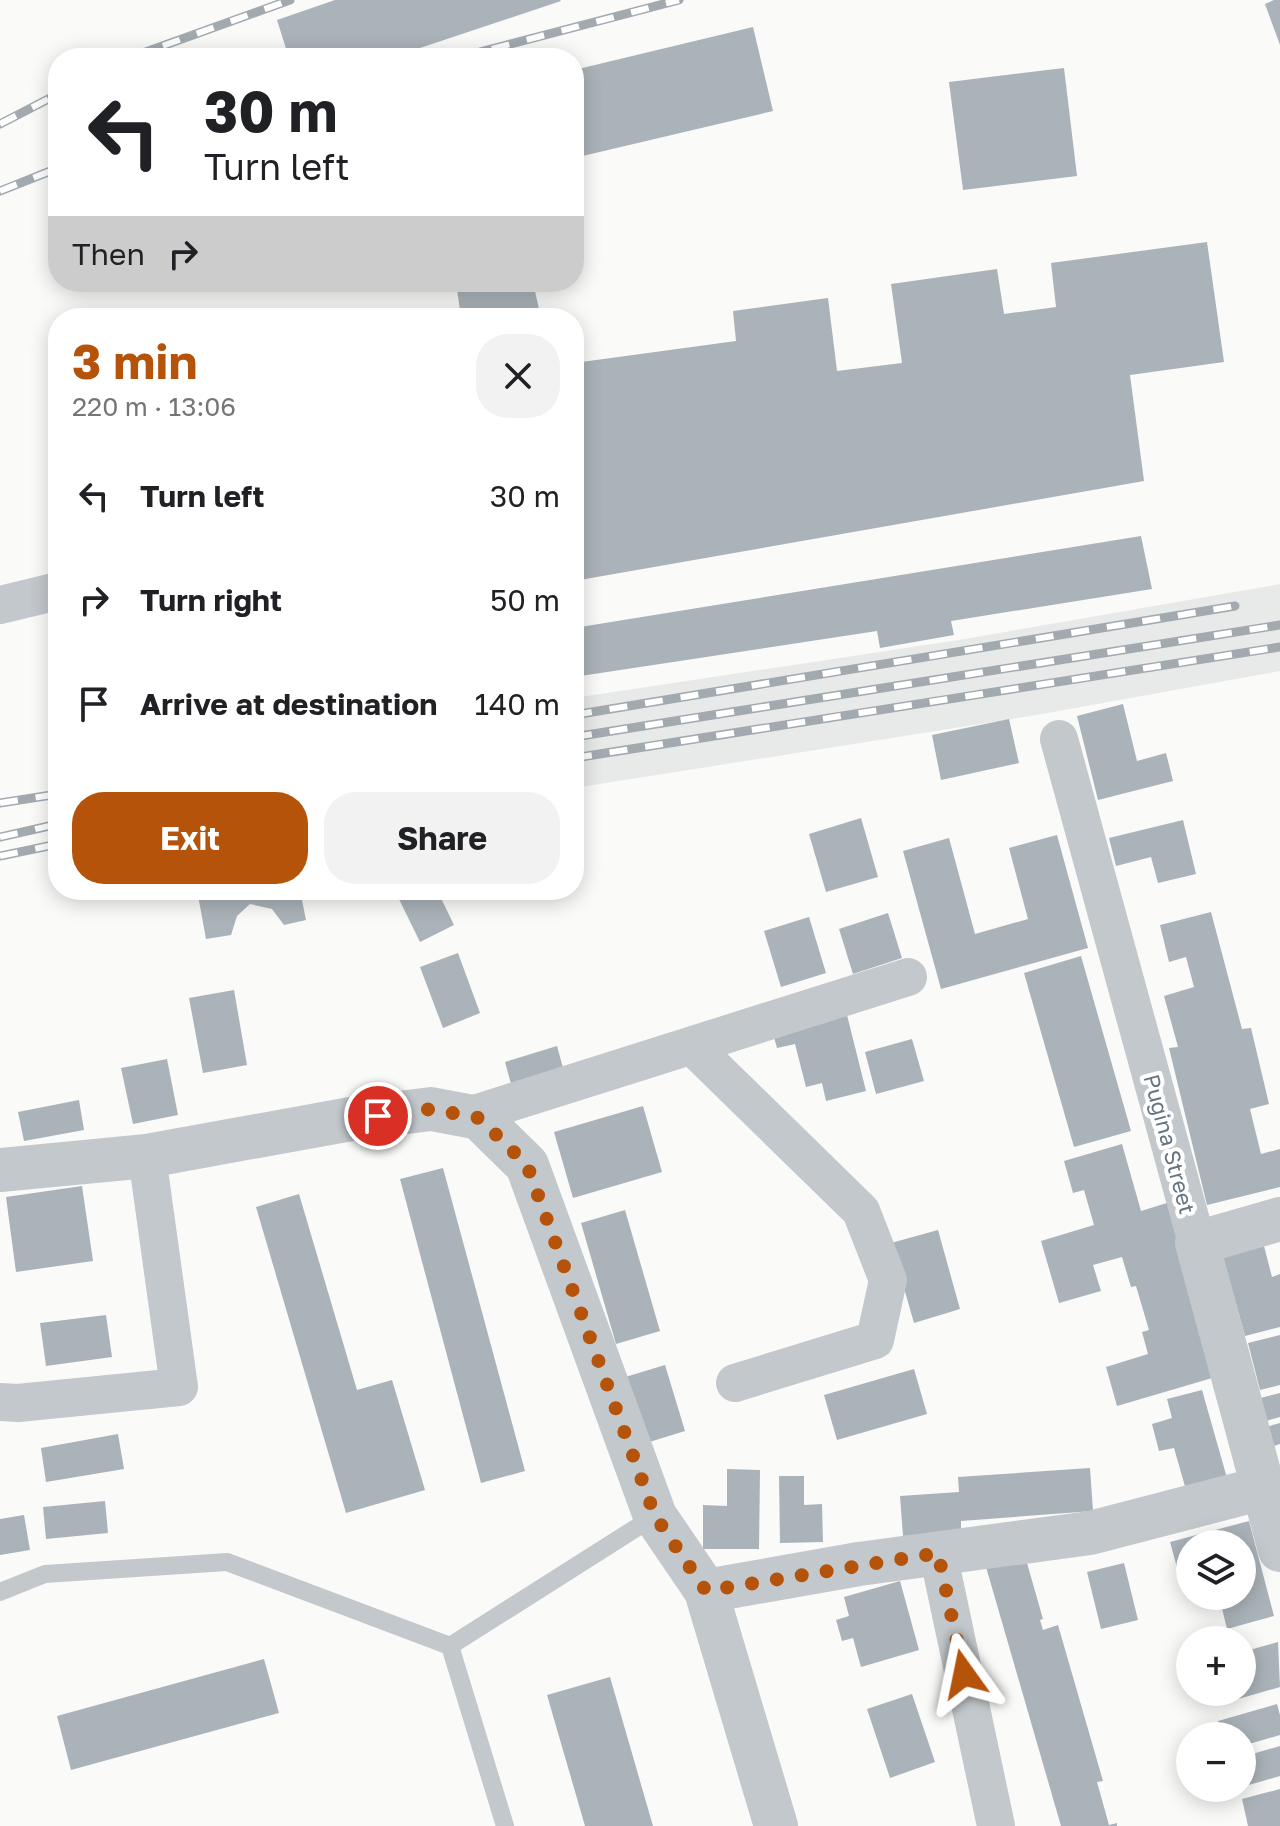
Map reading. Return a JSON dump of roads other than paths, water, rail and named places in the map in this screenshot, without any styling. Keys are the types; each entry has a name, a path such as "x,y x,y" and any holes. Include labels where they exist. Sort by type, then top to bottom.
{"street":[{"path":"0,605 48,593"},
{"name":"Pugina Street","path":"1059,739 1280,1550"},
{"path":"468,1116 908,977"},
{"path":"692,1046 861,1211 888,1280 875,1340 735,1383"},
{"path":"0,1170 147,1156 351,1119 431,1109 479,1118 527,1165 655,1516 706,1591 776,1826"},
{"path":"0,1402 18,1403 179,1387 147,1156"},
{"path":"1197,1243 1280,1219"},
{"path":"706,1591 938,1553 1090,1533 1263,1488"},
{"path":"938,1553 996,1826"}],"lane":[{"path":"450,1646 655,1516"},
{"path":"0,1592 45,1574 227,1562 450,1646"},
{"path":"450,1646 505,1826"}],"railway":[{"path":"157,48 290,0"},
{"path":"495,48 679,0"},
{"path":"0,124 48,99"},
{"path":"0,191 48,172"},
{"path":"584,713 1235,606"},
{"path":"584,735 1280,625"},
{"path":"584,756 1280,647"},
{"path":"0,803 48,796"},
{"path":"0,837 48,826"},
{"path":"0,856 48,846"}]}
